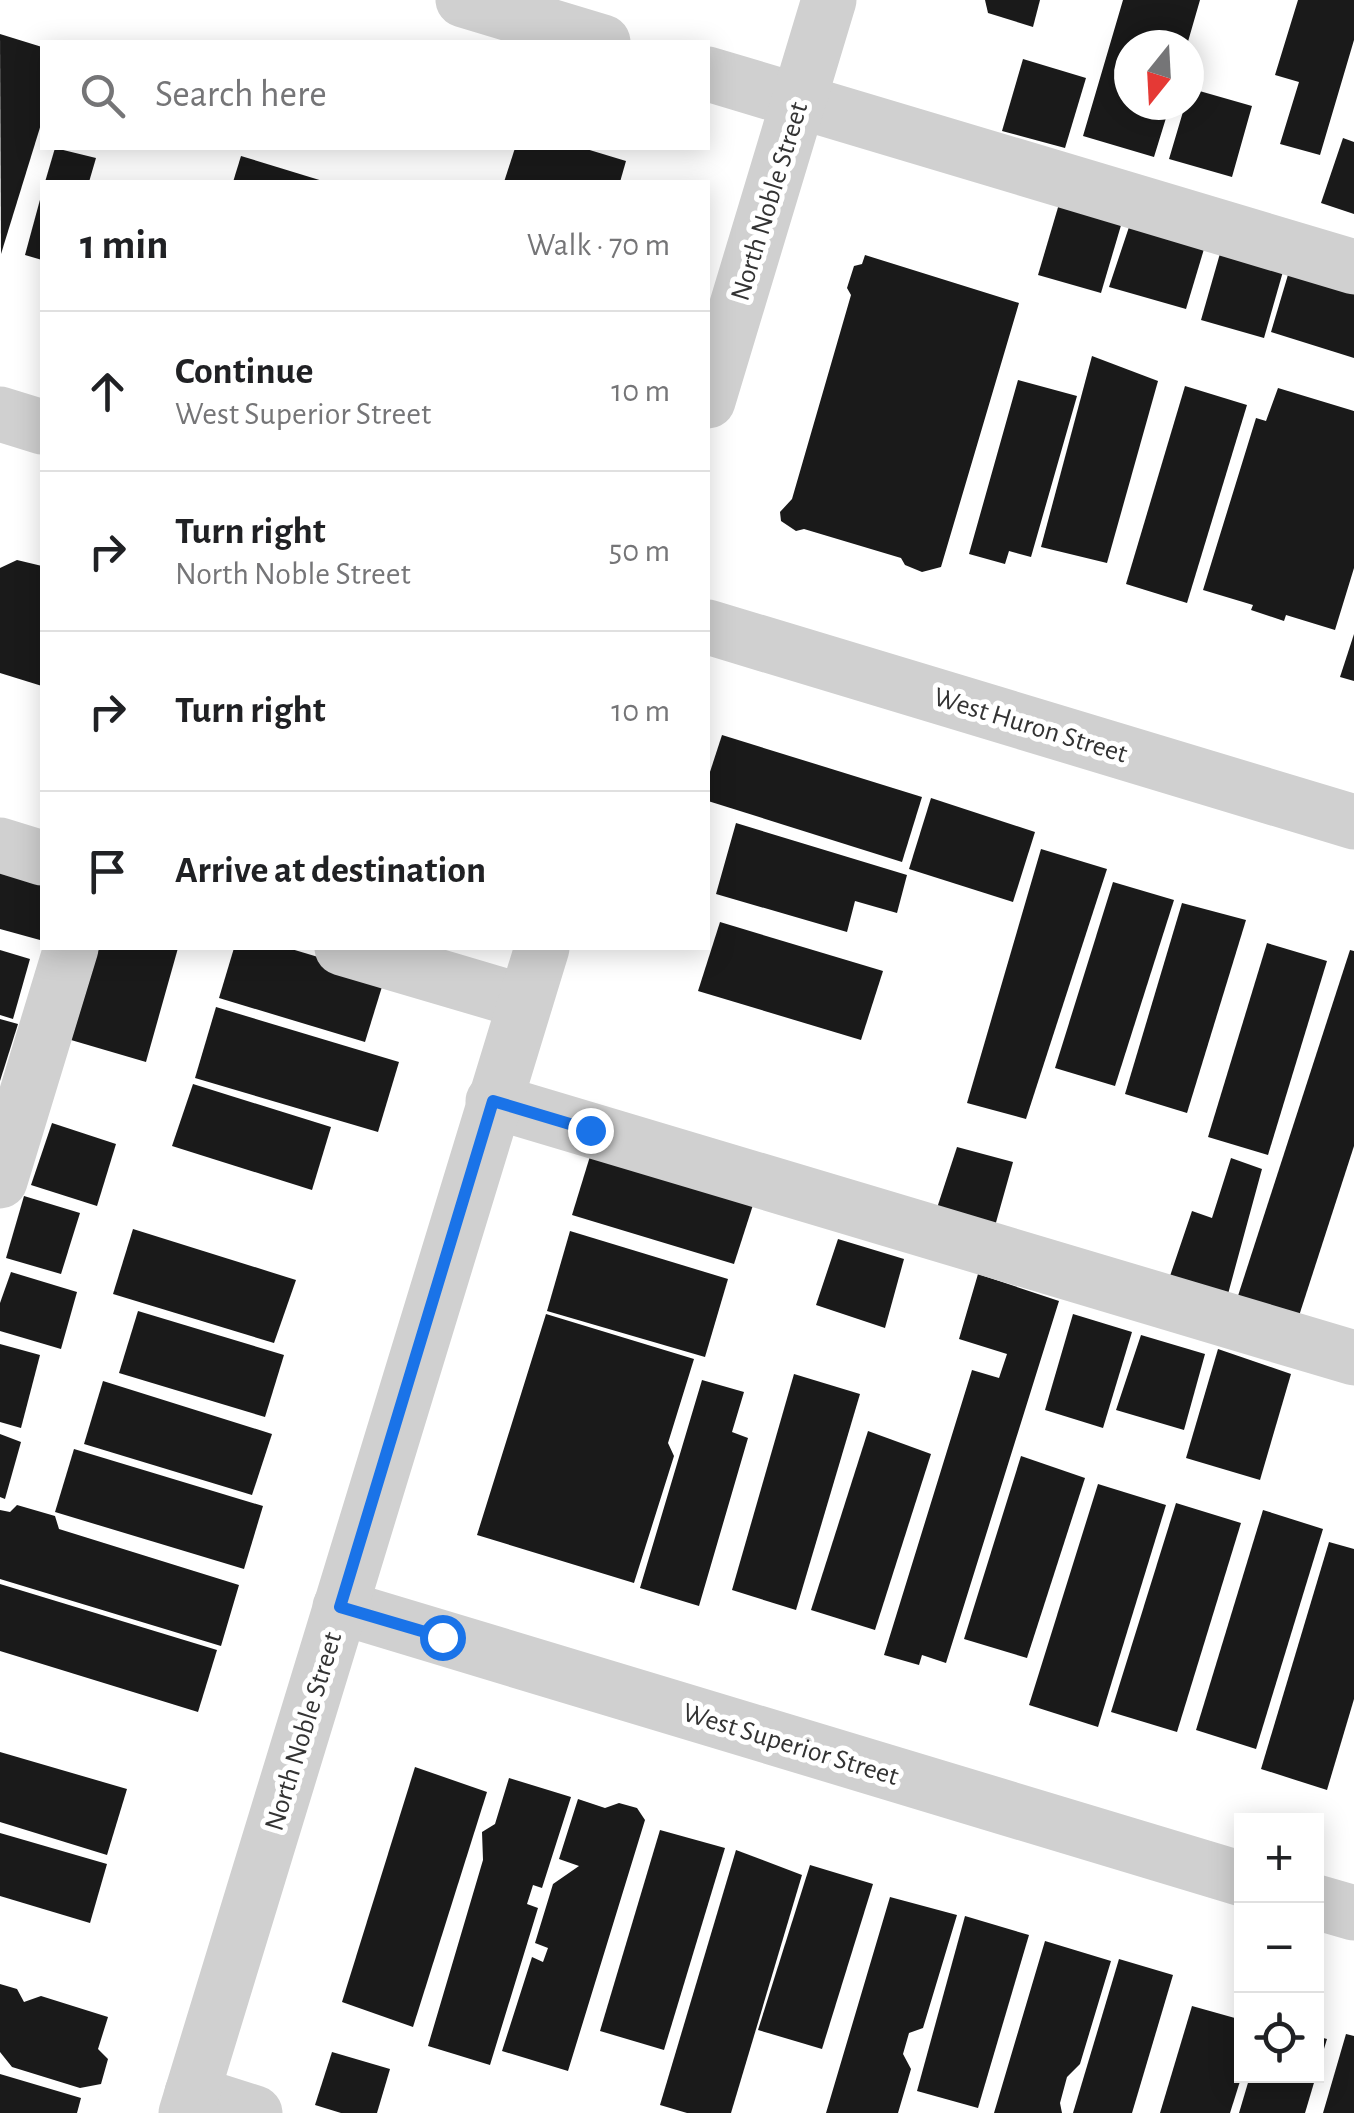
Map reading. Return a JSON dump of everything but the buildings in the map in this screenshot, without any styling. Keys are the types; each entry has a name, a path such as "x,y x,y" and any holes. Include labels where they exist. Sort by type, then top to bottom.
{"street":[{"path":"463,0 596,40"},
{"name":"North Noble Street","path":"710,395 829,0"},
{"path":"710,75 1354,268"},
{"path":"0,414 40,426"},
{"name":"West Huron Street","path":"710,628 1354,822"},
{"path":"0,845 40,857"},
{"path":"0,1182 70,950"},
{"path":"349,950 525,1002"},
{"name":"North Noble Street","path":"189,2103 541,950"},
{"path":"493,1101 1354,1358"},
{"name":"West Superior Street","path":"340,1607 1234,1877"},
{"path":"1319,1903 1354,1913"},
{"path":"189,2103 255,2113"}],"route":[{"path":"442,1637 340,1607 493,1101 590,1130"}]}
